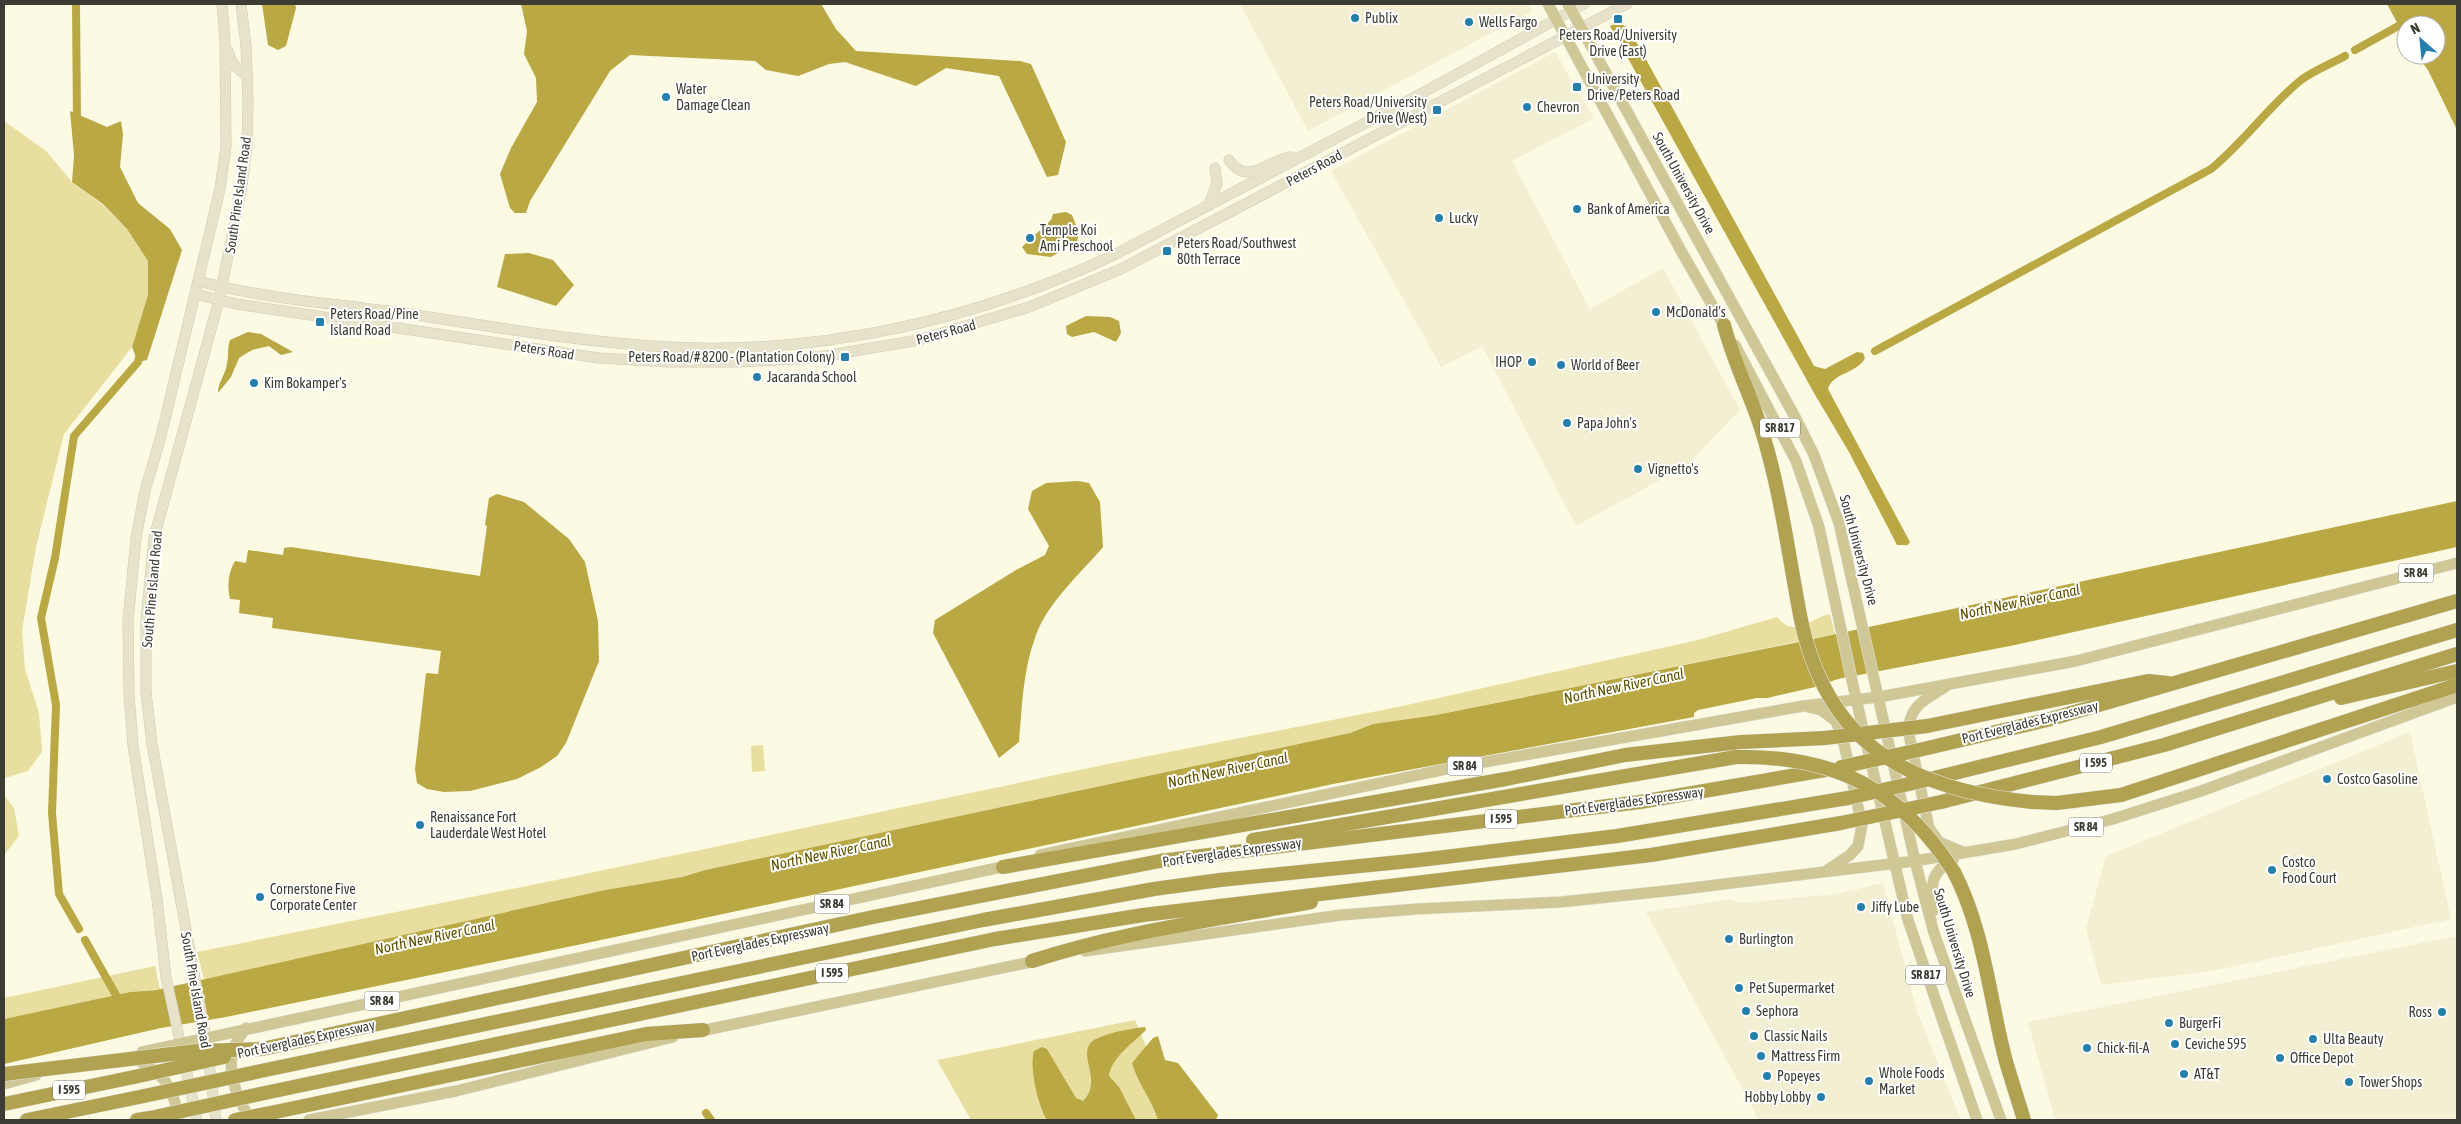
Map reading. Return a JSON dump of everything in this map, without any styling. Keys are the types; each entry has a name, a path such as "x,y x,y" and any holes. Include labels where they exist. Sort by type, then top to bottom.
{"highway":[{"path":"1724,325 1730,348 1760,425 1770,464 1810,658 1825,690 1860,736 1878,752 1906,770 1931,782 1962,792 2032,802 2056,803 2121,795 2457,685"},
{"name":"Port Everglades Expressway","path":"4,1104 873,917 1160,861 1631,803 1841,767 2047,720 2457,601"},
{"path":"27,1120 983,920 1154,889 1617,836 1848,798 2101,737 2457,630"},
{"name":"I 595","path":"144,1119 996,939 1143,915 1651,855 1841,823 1941,802 2164,745 2457,654"},
{"path":"2250,718 2457,671"},
{"path":"1003,867 1506,779 1624,755 1741,742 1825,738 1927,726 2148,681 2176,683"},
{"path":"1160,861 1275,836 1389,818 1736,756 1762,756 1827,767 1856,779 1901,808 1936,844 1954,872 1971,908 2005,1058 2024,1120"},
{"path":"1032,961 1082,945 1173,926 1410,884"},
{"path":"235,1120 646,1034 703,1030"},
{"path":"4,1074 188,1052 262,1049"}],"main road":[{"name":"South Pine Island Road","path":"197,1120 166,977 157,900 134,745 129,694 128,621 136,538 145,491 161,436 220,189 226,147 225,40 222,4"},
{"name":"South Pine Island Road","path":"216,1120 204,1024 192,971 152,744 146,692 146,621 154,538 219,300 228,260 247,147 248,76 241,4"},
{"name":"SR 817","path":"1548,4 1724,325 1796,461 1819,526 1856,699 1912,934 1977,1120"},
{"name":"Peters Road","path":"198,280 222,287 287,298 604,342 670,347 784,345 868,334 915,325 984,306 1080,271 1426,91 1556,18 1570,7 1584,4"},
{"name":"Peters Road","path":"195,294 219,300 599,358 645,361 738,362 786,360 919,340 1029,307 1121,269 1581,26 1627,4"},
{"name":"South University Drive","path":"1570,7 1796,416 1814,455 1839,523 1915,861 1934,933 2001,1120"},
{"path":"225,40 230,61 238,70 248,76"},
{"path":"1229,160 1238,170 1245,172 1256,171 1288,157 1302,156"},
{"path":"1209,205 1217,183 1214,168"},
{"name":"SR 84","path":"4,1084 84,1063 180,1044 246,1028 423,993 1003,867 1055,851 1452,768 1803,706 1879,697 2076,660 2457,563"},
{"path":"1951,684 1916,706 1911,713 1908,730 1929,828 1939,842 1966,853"},
{"name":"SR 84","path":"309,1120 456,1091 703,1030 1032,961 1248,927 1341,915 1417,909 1561,902 1894,864 2016,844 2122,816 2251,774 2457,697"},
{"path":"1803,706 1821,710 1836,721 1844,744 1862,825 1858,846 1824,872"},
{"path":"1934,933 1933,879 1941,868 1966,853"},
{"path":"246,1028 235,1044 233,1052 233,1078 243,1107 252,1120"},
{"path":"129,1054 161,1075 168,1083 173,1092 178,1120"}],"shaded area":[{"path":"1240,4 1528,4 1532,11 1308,131"},
{"path":"1555,52 1594,118 1512,161 1590,309 1663,268 1740,410 1686,466 1576,526 1482,346 1441,367 1331,171"},
{"path":"4,121 46,151 72,182 103,205 127,229 148,261 148,295 132,347 64,434 36,547 22,631 25,669 39,713 42,752 28,771 5,778 4,781"},
{"path":"1830,614 1835,634 1436,715 1373,724 1350,733 705,870 682,877 605,890 204,980 197,952 571,877 1108,764 1398,707 1698,640 1777,617 1784,623 1796,627"},
{"path":"2410,732 2451,919 2212,971 2101,985 2086,928 2106,856"},
{"path":"763,745 765,771 752,772 751,746"},
{"path":"4,795 14,808 19,836 4,855"},
{"path":"1883,883 1918,1014 1961,1120 1759,1120 1646,912 1731,899 1740,903 1836,894"},
{"name":"Tower Shops","path":"2457,936 2457,1120 2055,1120 2028,1022"},
{"path":"155,966 160,989 130,992 4,1019 4,998"},
{"path":"1135,1020 1153,1063 1190,1120 971,1120 937,1060"}],"water":[{"path":"262,4 295,4 296,8 286,46 278,50 268,45"},
{"path":"521,4 821,4 836,29 856,51 1020,61 1031,64 1066,142 1058,175 1047,177 999,76 946,68 916,86 845,62 829,64 798,76 766,70 755,61 630,55 610,71 530,201 526,213 515,213 510,208 500,174 511,148 537,102 536,78 524,54 527,31"},
{"path":"2387,4 2457,4 2457,130 2424,65 2446,65 2446,15 2396,15 2396,21"},
{"path":"1618,22 1628,28 1637,43 1814,366 1825,369 1857,352 1863,353 1865,358 1862,363 1834,380 1828,389 1910,542 1908,545 1897,545 1849,452 1814,393 1610,26"},
{"path":"70,111 107,127 121,121 123,134 120,167 138,203 170,229 182,250 147,360 138,362 132,347 148,295 148,261 127,229 103,204 72,182 74,155"},
{"path":"1066,212 1072,215 1079,233 1077,242 1051,257 1027,254 1022,247 1051,220 1053,214"},
{"path":"529,253 553,260 574,285 556,306 497,287 505,254"},
{"path":"1086,316 1110,317 1119,321 1121,333 1116,342 1094,332 1072,337 1067,334 1066,326"},
{"path":"248,332 261,334 293,352 281,355 269,346 252,350 239,358 231,377 218,393 226,367 230,340"},
{"path":"1078,481 1089,483 1100,502 1103,547 1066,588 1041,623 1028,661 1022,701 1019,742 999,758 933,633 935,620 1016,570 1045,555 1049,546 1028,509 1032,491 1046,483"},
{"path":"497,494 524,502 569,539 585,562 598,621 599,661 566,743 557,756 541,767 517,779 470,791 444,792 427,789 417,783 415,769 426,673 438,674 441,651 272,628 273,618 239,613 240,600 230,599 228,584 230,575 235,561 246,563 248,550 283,555 284,548 291,547 480,576 489,498"},
{"name":"North New River Canal","path":"2457,501 2457,547 2010,646 1838,679 1815,687 1767,698 1757,698 1698,710 1694,713 1694,717 1333,784 582,944 226,1017 161,1028 4,1064 4,1019 130,992 156,990 605,890 682,877 705,870 1350,733 1373,724 1436,715 1794,643"},
{"path":"1145,1027 1146,1030 1118,1057 1110,1070 1109,1076 1119,1087 1136,1120 1047,1120 1040,1106 1035,1086 1034,1051 1042,1047 1047,1049 1076,1098 1083,1101 1091,1087 1087,1057 1089,1045 1106,1035"},
{"path":"1158,1036 1165,1060 1178,1063 1218,1115 1216,1120 1158,1120 1132,1063 1153,1038"}],"waterway":[{"path":"76,4 77,123"},
{"path":"2355,50 2396,27"},
{"path":"1875,351 2211,169 2223,159 2289,90 2306,76 2345,56"},
{"path":"79,929 59,894 52,813 56,705 41,618 55,558 74,436 138,362 140,353"},
{"path":"85,940 121,1004"},
{"path":"706,1113 711,1120"}],"place":[{"name":"Publix","path":"1355,18"},
{"name":"Peters Road/University Drive (East)","path":"1618,19"},
{"name":"Wells Fargo","path":"1469,22"},
{"name":"University Drive/Peters Road","path":"1577,87"},
{"name":"Water Damage Clean","path":"666,97"},
{"name":"Chevron","path":"1527,107"},
{"name":"Peters Road/University Drive (West)","path":"1437,110"},
{"name":"Bank of America","path":"1577,209"},
{"name":"Lucky","path":"1439,218"},
{"name":"Temple Koi Ami Preschool","path":"1030,238"},
{"name":"Peters Road/Southwest 80th Terrace","path":"1167,251"},
{"name":"McDonald's","path":"1656,312"},
{"name":"Peters Road/Pine Island Road","path":"320,322"},
{"name":"Peters Road/# 8200 - (Plantation Colony)","path":"845,357"},
{"name":"IHOP","path":"1532,362"},
{"name":"World of Beer","path":"1561,365"},
{"name":"Jacaranda School","path":"757,377"},
{"name":"Kim Bokamper's","path":"254,383"},
{"name":"Papa John's","path":"1567,423"},
{"name":"Vignetto's","path":"1638,469"},
{"name":"Costco Gasoline","path":"2327,779"},
{"name":"Renaissance Fort Lauderdale West Hotel","path":"420,825"},
{"name":"Costco Food Court","path":"2272,870"},
{"name":"Cornerstone Five Corporate Center","path":"260,897"},
{"name":"Jiffy Lube","path":"1861,907"},
{"name":"Burlington","path":"1729,939"},
{"name":"Pet Supermarket","path":"1739,988"},
{"name":"Sephora","path":"1746,1011"},
{"name":"Ross","path":"2442,1012"},
{"name":"BurgerFi","path":"2169,1023"},
{"name":"Classic Nails","path":"1754,1036"},
{"name":"Ulta Beauty","path":"2313,1039"},
{"name":"Ceviche 595","path":"2175,1044"},
{"name":"Chick-fil-A","path":"2087,1048"},
{"name":"Mattress Firm","path":"1761,1056"},
{"name":"Office Depot","path":"2280,1058"},
{"name":"AT&T","path":"2184,1074"},
{"name":"Popeyes","path":"1767,1076"},
{"name":"Whole Foods Market","path":"1869,1081"},
{"name":"Tower Shops","path":"2349,1082"},
{"name":"Hobby Lobby","path":"1821,1097"}]}
